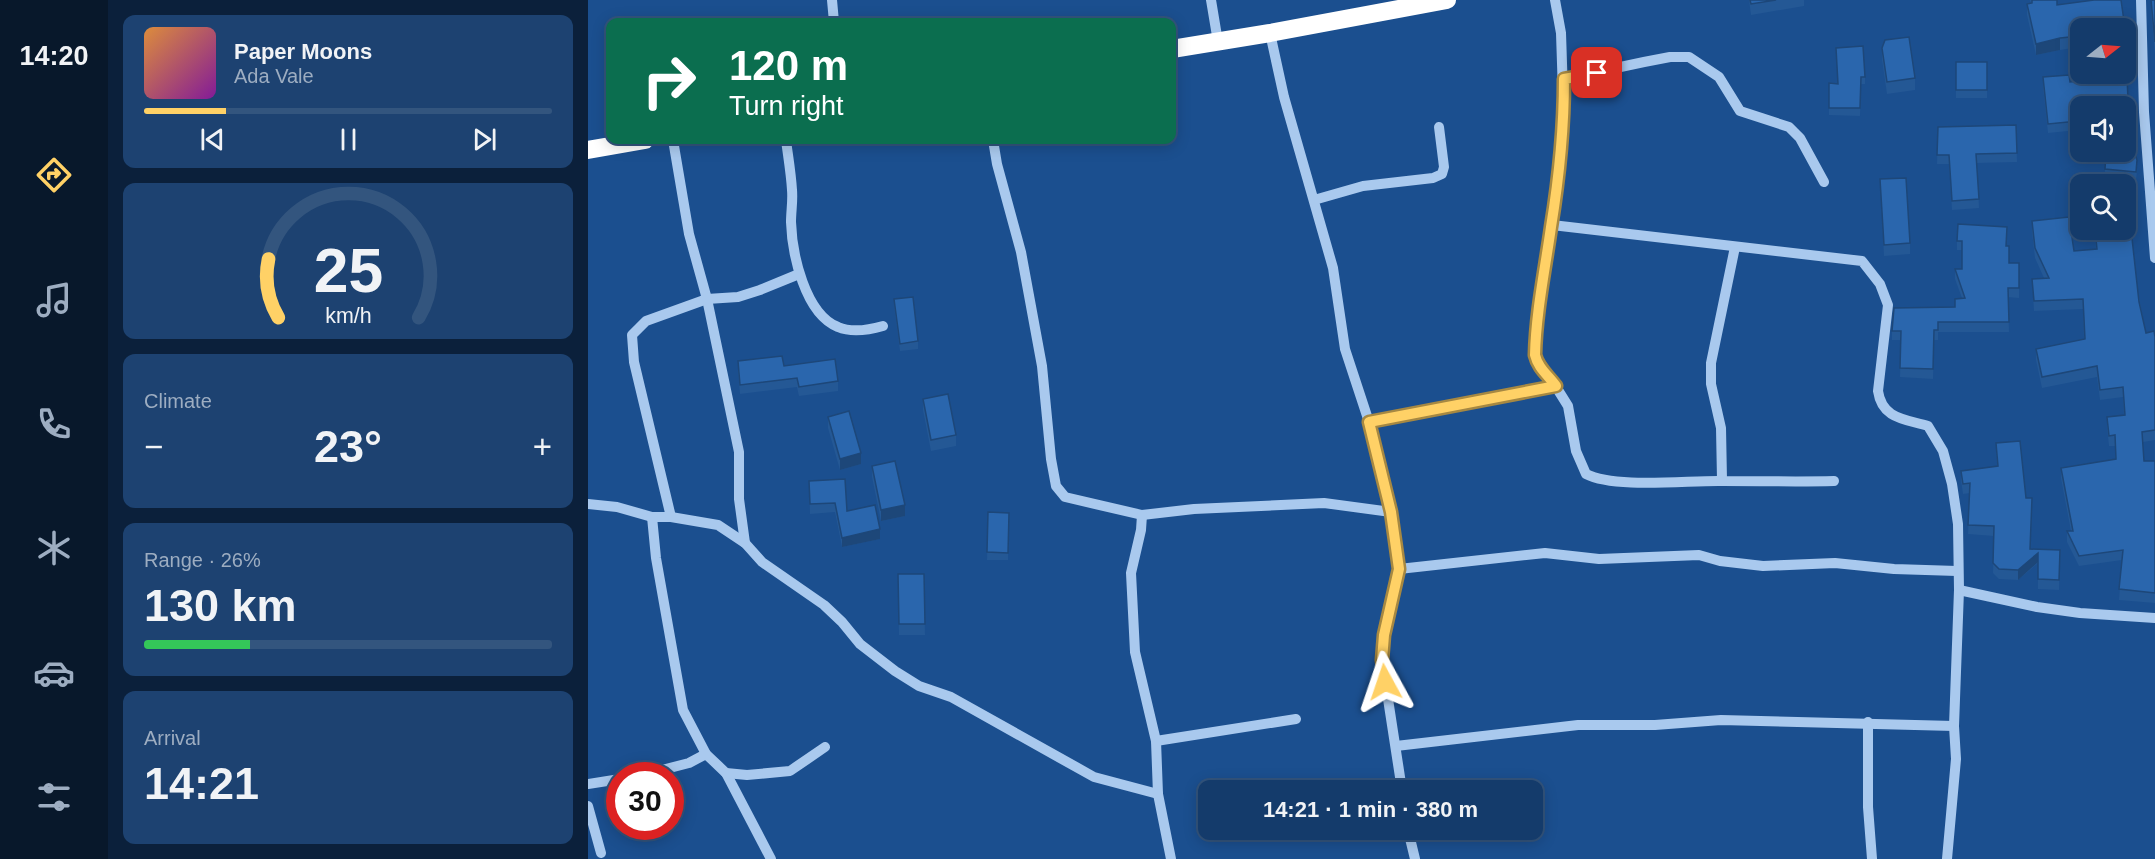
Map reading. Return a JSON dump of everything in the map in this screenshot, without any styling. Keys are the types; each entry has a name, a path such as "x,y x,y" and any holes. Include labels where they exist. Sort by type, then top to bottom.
{"highway":[{"path":"1176,48 1447,0"},
{"path":"588,150 619,144"}],"street":[{"path":"832,0 834,18"},
{"path":"1211,0 1218,42"},
{"path":"1555,0 1561,33 1564,124 1552,225 1539,298 1535,355 1537,364 1548,374 1568,406 1576,451 1586,474 1594,479 1608,481 1676,483 1722,480 1834,481"},
{"path":"2141,0 2144,112 2155,258"},
{"path":"1269,33 1284,97 1333,268 1345,349 1369,422 1391,512 1399,569 1384,635 1382,660 1401,780"},
{"path":"1564,79 1670,57 1689,57 1719,77 1740,111 1789,126 1800,138 1824,182"},
{"path":"1314,200 1363,186 1433,178 1442,174 1444,167 1439,127"},
{"path":"674,144 689,234 707,299 739,452 739,499 745,543"},
{"path":"786,144 792,191 791,224 799,274 808,295 826,320 838,327 853,330 883,326"},
{"path":"994,144 1021,252 1042,366 1051,459 1056,486 1065,497 1142,514 1194,509 1324,503 1391,512"},
{"path":"1552,225 1862,261 1880,284 1888,305 1878,391 1880,403 1891,415 1928,426 1943,451 1952,484 1958,524 1959,590 1954,726 1956,759 1947,859"},
{"path":"1722,480 1721,429 1718,405 1711,384 1712,363 1736,247"},
{"path":"671,517 634,362 632,335 646,321 707,299 738,297 799,274"},
{"path":"1369,422 1556,386"},
{"path":"588,504 617,507 652,517 671,517 718,525 745,543 762,562 824,605 860,644 919,686 951,697 1094,777 1158,794"},
{"path":"1142,514 1142,530 1131,573 1135,652 1156,741 1158,794 1171,859"},
{"path":"652,517 656,558 683,710 706,754 726,773 771,859"},
{"path":"1399,569 1545,552 1599,559 1699,555 1720,561 1763,566 1835,562 1894,569 1957,570"},
{"path":"1959,590 2037,608 2155,618"},
{"path":"1156,741 1296,719"},
{"path":"1396,746 1578,725 1654,725 1721,720 1954,726"},
{"path":"1868,722 1868,807 1872,859"},
{"path":"726,773 763,774 790,771 825,747"},
{"path":"684,764 706,754"},
{"path":"588,784 606,781"},
{"path":"588,806 601,853"},
{"path":"1410,840 1415,859"}],"building":[{"path":"1750,0 1776,0 1751,4"},
{"path":"2032,0 2057,0 2057,5 2094,0 2121,0 2124,18 2070,18 2070,37 2036,44 2027,4 2032,3"},
{"path":"2151,0 2155,0 2155,42"},
{"path":"1909,37 1915,78 1887,82 1882,48 1885,40"},
{"path":"1863,46 1865,77 1861,77 1860,108 1829,108 1829,83 1838,84 1836,48"},
{"path":"1956,62 1987,62 1987,90 1956,90"},
{"path":"2069,75 2070,84 2127,84 2128,96 2070,96 2070,122 2048,124 2043,77"},
{"path":"2016,125 2017,153 1976,154 1979,199 1952,201 1949,155 1937,155 1938,127"},
{"path":"2136,157 2137,160 2136,172 2105,169 2105,162 2136,162"},
{"path":"1906,178 1910,243 1884,245 1880,179"},
{"path":"2069,217 2070,240 2072,240 2074,251 2097,249 2096,240 2132,240 2139,302 2146,333 2154,331 2155,430 2142,432 2144,461 2155,461 2155,593 2119,589 2123,550 2079,556 2067,531 2073,531 2061,468 2116,459 2115,435 2109,436 2107,417 2125,415 2123,387 2100,390 2097,366 2042,377 2036,349 2085,339 2083,299 2034,301 2032,279 2049,278 2035,248 2032,221"},
{"path":"1958,224 2007,227 2006,246 2009,246 2009,263 2019,263 2019,288 2008,288 2009,322 1938,322 1938,330 1934,330 1933,369 1900,368 1901,331 1892,331 1894,308 1955,307 1955,299 1965,298 1955,269 1962,269 1962,241 1957,241"},
{"path":"913,297 918,341 900,344 894,299"},
{"path":"782,356 784,366 835,359 838,381 799,387 797,378 740,385 738,361"},
{"path":"948,394 956,435 931,440 923,399"},
{"path":"849,411 861,453 840,459 828,417"},
{"path":"2020,441 2026,498 2032,498 2030,549 2060,550 2059,580 2038,579 2038,553 2018,570 1999,569 1993,563 1994,526 1968,525 1970,483 1963,484 1961,471 1998,466 1996,443"},
{"path":"895,461 905,505 881,510 872,466"},
{"path":"845,479 847,511 875,505 880,529 842,538 835,503 810,504 809,481"},
{"path":"988,512 1009,513 1008,553 987,552"},
{"path":"898,574 924,574 925,624 899,624"}],"route":[{"path":"1385,682 1382,660 1384,635 1399,569 1391,512 1369,422 1556,386 1537,364 1535,332 1552,225 1564,124 1564,79 1597,73"}]}
